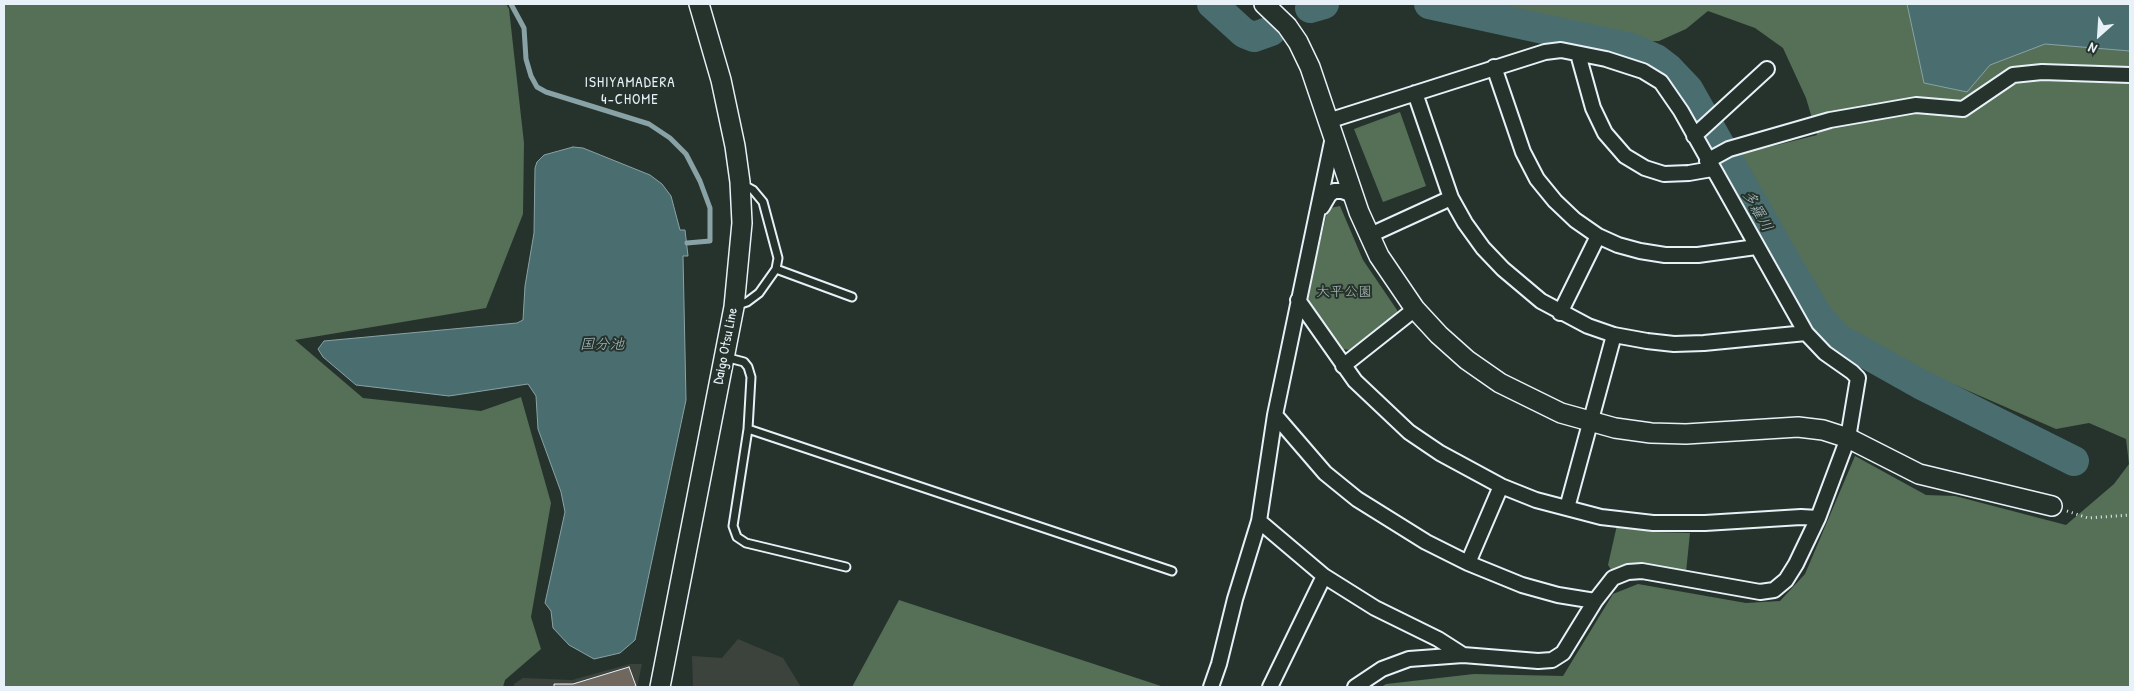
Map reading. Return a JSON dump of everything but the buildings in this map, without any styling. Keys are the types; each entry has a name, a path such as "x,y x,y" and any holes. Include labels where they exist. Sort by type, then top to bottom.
{"street":[{"name":"Daigo Otsu Line","path":"660,687 734,307 742,223 740,182 735,146 721,80 699,4"},
{"path":"1264,4 1287,26 1298,42 1310,67 1368,236 1396,282 1415,309 1439,335 1467,360 1500,383 1547,407 1589,422 1651,433 1686,434 1798,426 1823,430 1848,438 1920,474 2052,506"},
{"path":"1331,128 1415,93 1545,52 1561,50 1606,59 1644,70 1660,82 1681,111 1806,333 1825,352 1858,378 1848,438 1818,518 1796,564 1786,580 1774,590 1760,592 1642,571 1628,572 1614,578 1595,601 1562,653 1552,660 1538,661 1463,655 1409,659 1382,668 1355,687"},
{"path":"1578,54 1593,108 1605,133 1625,156 1645,168 1664,174 1689,173 1710,165 1729,149 1830,120 1916,104 1963,109 2013,75 2042,72 2130,75"},
{"path":"1494,67 1523,152 1537,179 1555,202 1575,220 1598,236 1633,249 1664,254 1698,254 1756,247"},
{"path":"1694,136 1767,68"},
{"path":"1415,93 1451,198 1465,224 1502,269 1522,287 1560,313 1614,335 1674,344 1806,333"},
{"path":"1211,687 1259,521 1275,415 1298,300 1317,220 1331,128"},
{"path":"1317,220 1329,195 1342,191 1353,195"},
{"path":"1368,236 1451,198"},
{"path":"1560,313 1598,236"},
{"path":"1298,300 1355,381 1409,432 1440,453 1501,486 1536,500 1601,517 1653,523 1705,523 1801,517 1818,518"},
{"path":"1343,366 1415,309"},
{"path":"1567,508 1614,335"},
{"path":"1275,415 1325,472 1357,499 1426,542 1468,564 1522,585 1558,595 1595,601"},
{"path":"1468,564 1501,486"},
{"path":"1259,521 1324,576 1375,608 1438,639 1463,655"},
{"path":"1270,687 1324,576"}],"lane":[{"path":"734,307 747,302 759,293 776,269 778,258 763,202 753,190 740,182"},
{"path":"776,269 852,298"},
{"path":"724,357 744,362 748,367 751,377 748,429 734,526 736,537 746,543 846,567"},
{"path":"748,429 1172,571"}],"path":[{"path":"2052,506 2088,518 2130,515"}],"shaded area":[{"path":"738,639 783,658 801,687 693,687 692,656 722,658"},
{"path":"630,664 642,664 637,687 514,687 514,684 523,678 572,680"}],"green space":[{"path":"4,4 506,4 509,9 524,143 523,214 486,308 295,340 363,398 481,411 521,397 551,503 531,617 541,649 505,680 503,687 4,687"},
{"path":"1448,4 2130,4 2130,687 1381,687 1386,684 1474,674 1563,676 1613,594 1638,584 1746,603 1780,601 1805,574 1855,456 1926,495 1955,496 2066,525 2114,484 2129,464 2126,439 2089,423 2056,429 1854,341 1825,313 1733,156 1817,135 1806,98 1783,48 1755,28 1708,11 1686,29 1659,41 1629,42"},
{"path":"1400,112 1426,186 1383,202 1354,129"},
{"name":"大平公園","path":"1340,206 1363,260 1397,310 1397,314 1349,350 1343,349 1309,302 1307,296 1327,213 1330,208"},
{"path":"1617,525 1653,532 1690,533 1686,572 1644,565 1625,565 1612,571 1608,565"},
{"path":"899,600 1164,687 852,687"}],"water":[{"path":"1907,4 2130,4 2130,51 2045,44 1990,65 1967,92 1924,83"},
{"name":"国分池","path":"573,147 583,148 650,175 662,184 671,196 680,230 685,230 688,256 683,256 686,400 635,640 620,653 594,659 569,645 553,628 551,611 545,603 565,512 561,492 538,429 536,396 528,384 449,396 356,385 323,357 318,349 324,341 517,323 523,320 525,286 534,233 535,168 537,162 544,155"}],"waterway":[{"path":"511,4 524,28 526,59 531,76 537,87 546,92 649,124 670,138 686,154 700,181 710,208 710,241 687,243"},
{"name":"多羅川","path":"1212,4 1244,33 1254,37 1271,31"},
{"name":"多羅川","path":"1310,8 1324,4"},
{"name":"多羅川","path":"1429,4 1631,48 1656,59 1669,69 1688,89 1818,316 1838,338 1920,384 2074,461"}],"district":[{"name":"ISHIYAMADERA 4-CHOME","path":"630,92"}]}
